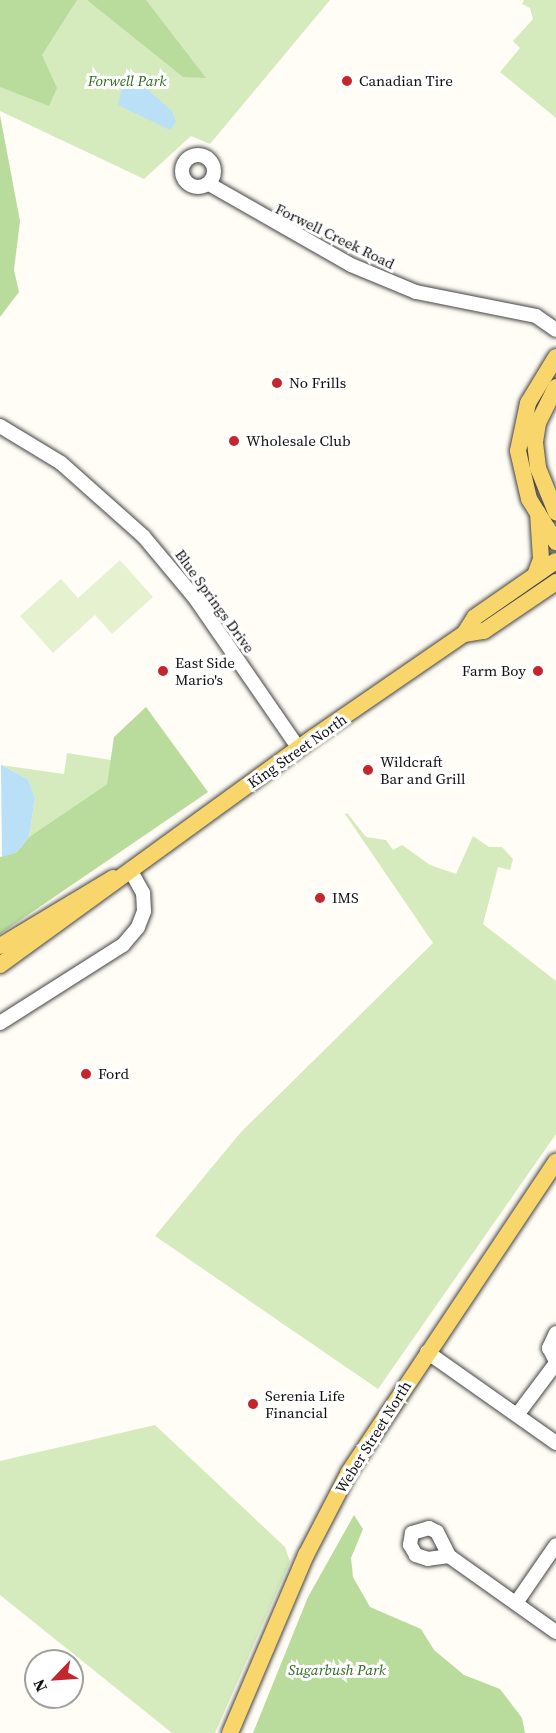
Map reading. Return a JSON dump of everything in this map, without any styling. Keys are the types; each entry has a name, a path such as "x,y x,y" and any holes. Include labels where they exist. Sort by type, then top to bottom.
{"main road":[{"path":"556,357 528,403 519,434 519,468 538,513 556,542"},
{"path":"556,387 538,423 535,443 538,468 556,512"},
{"path":"535,575 541,559 538,513"},
{"name":"King Street North","path":"0,965 101,896 130,870 464,634 475,617 556,561"},
{"name":"King Street North","path":"464,634 484,631 556,582"},
{"name":"King Street North","path":"0,946 91,888 130,870"},
{"name":"Weber Street North","path":"230,1733 329,1509 427,1352 556,1162"}],"street":[{"name":"Forwell Creek Road","path":"209,184 351,265 416,292 536,316 556,330"},
{"name":"Blue Springs Drive","path":"0,426 61,463 144,537 195,598 298,750"},
{"path":"0,1023 123,945 138,927 144,911 143,893 130,870"},
{"path":"517,1415 556,1362 549,1348 556,1333"},
{"path":"427,1352 556,1443"},
{"path":"516,1603 556,1545"},
{"path":"449,1556 556,1632"}],"green space":[{"name":"Forwell Park","path":"0,0 330,0 210,144 191,136 144,179 0,111"},
{"path":"0,0 77,0 42,55 57,88 49,106 0,87"},
{"path":"87,0 146,0 206,78 183,77"},
{"path":"524,0 556,0 556,118 500,72 520,48 513,41 533,19 530,8 522,4"},
{"path":"0,115 20,221 14,270 19,292 0,317"},
{"path":"120,560 153,597 112,634 95,615 53,653 20,616 61,579 78,598"},
{"path":"146,707 208,792 0,934 0,857 17,852 29,837 107,784 114,737"},
{"path":"67,753 111,760 107,784 29,837 35,798 28,779 1,765 64,774"},
{"path":"347,813 366,837 386,840 393,850 402,845 430,865 456,874 473,836 489,847 502,847 513,859 510,870 498,867 483,924 556,981 556,1134 378,1389 155,1236 241,1132 433,943 345,814"},
{"path":"155,1425 285,1547 290,1562 215,1733 172,1733 84,1662 84,1649 67,1649 0,1595 0,1461"},
{"name":"Sugarbush Park","path":"354,1515 363,1529 351,1558 353,1577 370,1607 421,1629 434,1650 464,1675 500,1689 522,1718 525,1733 253,1733 308,1597"}],"water":[{"path":"142,76 146,88 172,111 176,122 170,130 118,105 122,88 132,78"},
{"path":"1,765 28,779 35,798 29,837 17,852 2,857"}],"place":[{"name":"Canadian Tire","path":"347,81"},
{"name":"No Frills","path":"277,383"},
{"name":"Wholesale Club","path":"234,441"},
{"name":"East Side Mario's","path":"163,671"},
{"name":"Farm Boy","path":"538,671"},
{"name":"Wildcraft Bar and Grill","path":"368,770"},
{"name":"IMS","path":"320,898"},
{"name":"Ford","path":"86,1074"},
{"name":"Serenia Life Financial","path":"253,1404"}]}
